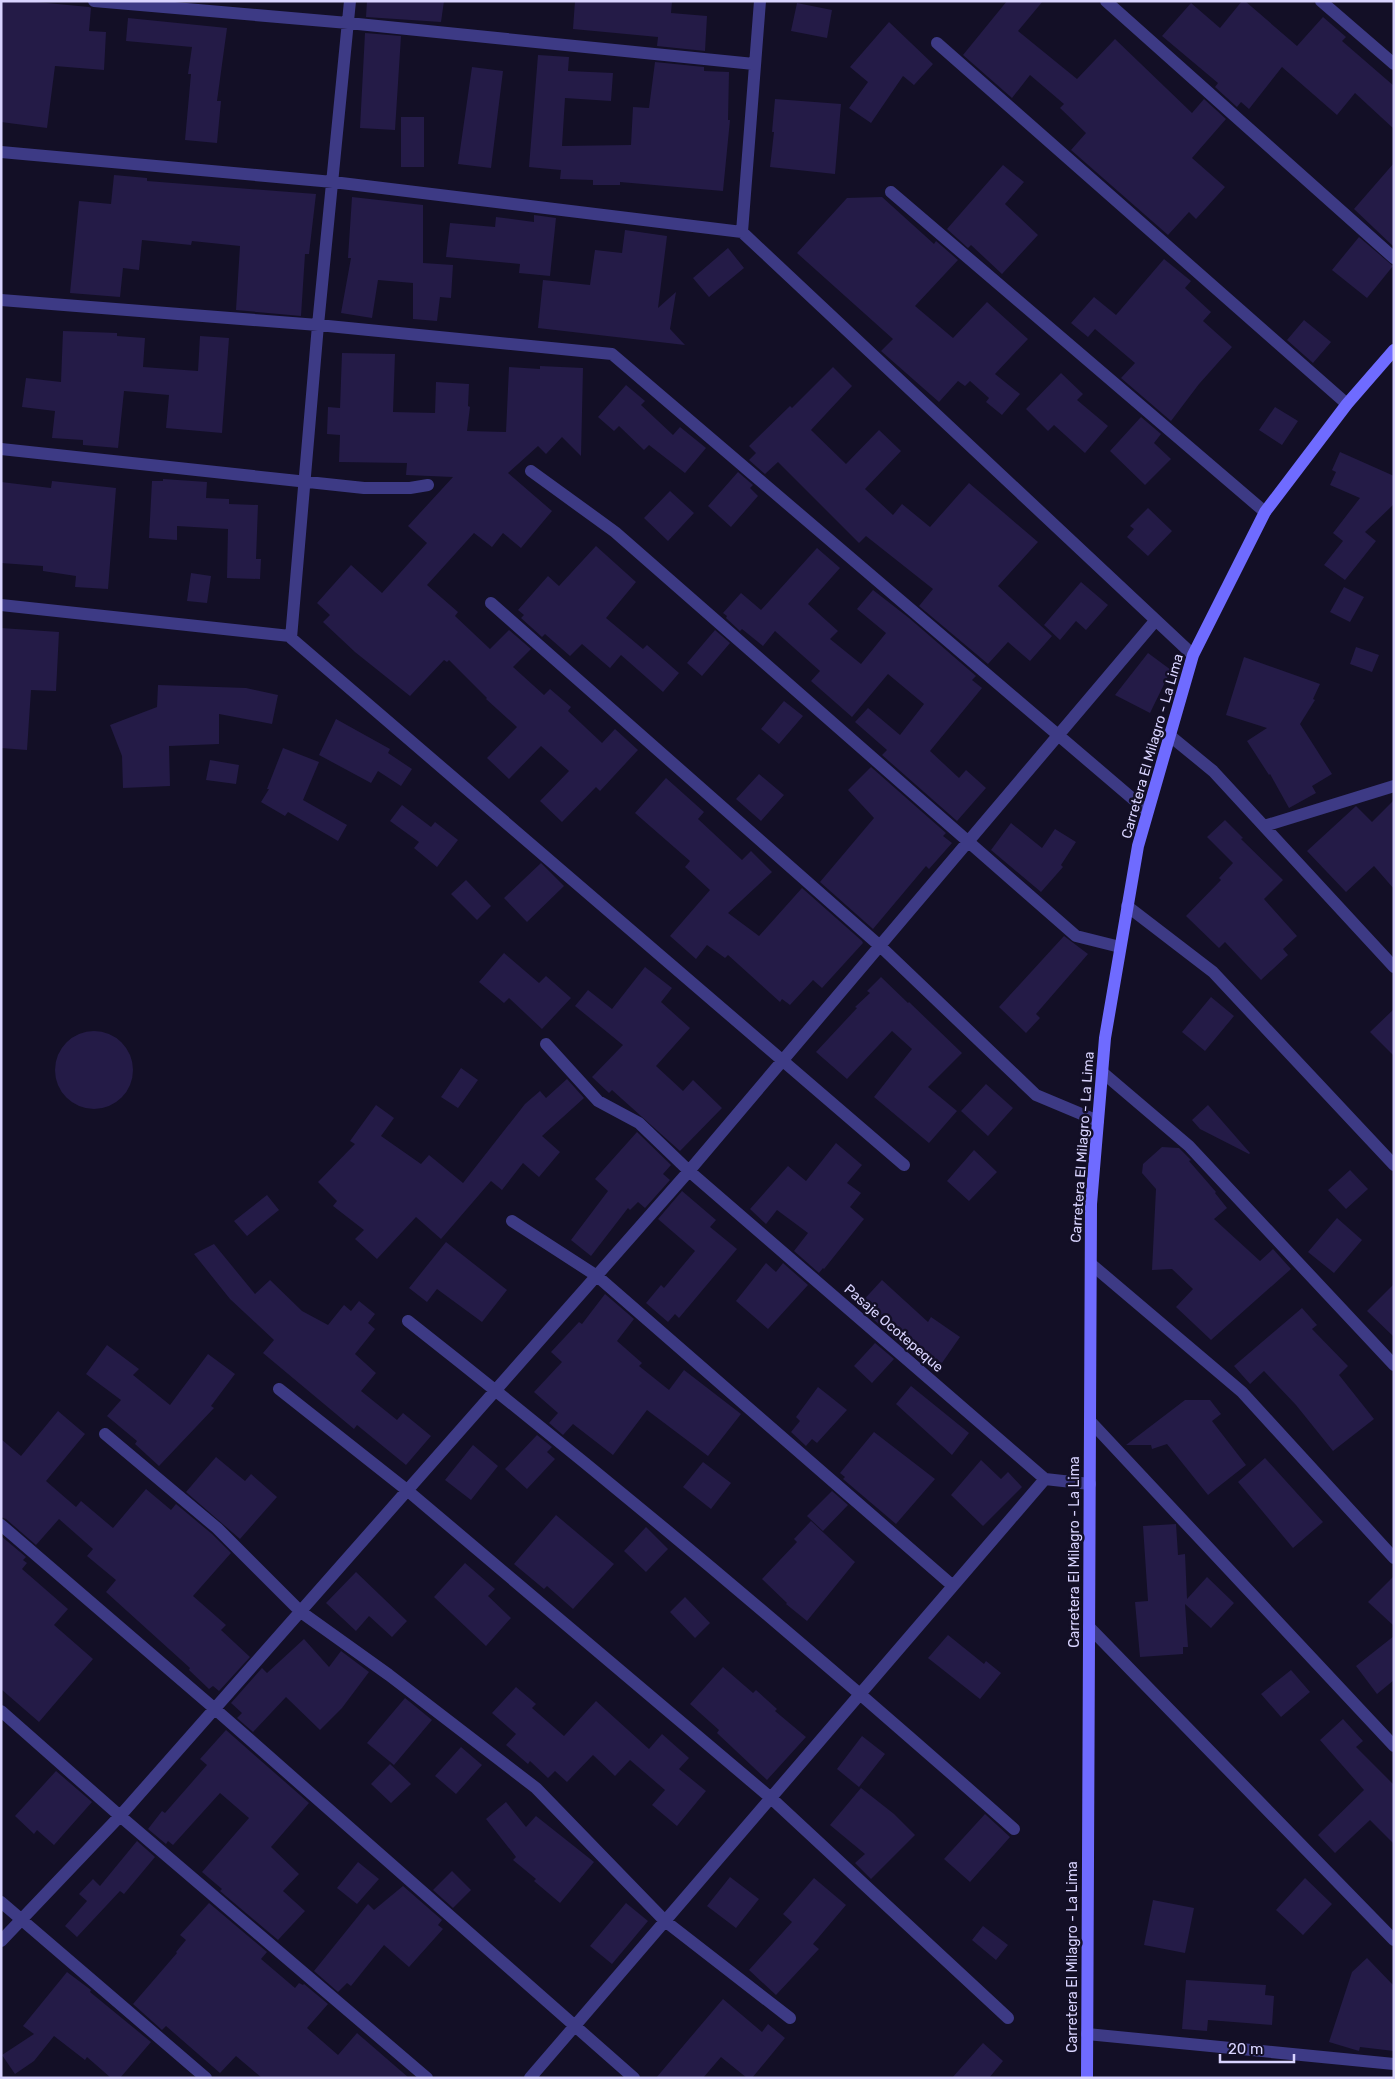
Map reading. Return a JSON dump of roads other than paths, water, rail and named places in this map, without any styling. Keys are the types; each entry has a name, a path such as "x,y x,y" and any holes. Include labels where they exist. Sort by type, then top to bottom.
{"main road":[{"name":"Carretera El Milagro - La Lima","path":"1087,2078 1091,1204 1105,1038 1127,906 1138,846 1147,811 1193,655 1265,512 1347,404 1394,350"}],"street":[{"path":"94,1 348,23 754,64"},
{"path":"290,636 350,1"},
{"path":"742,232 760,1"},
{"path":"1106,1 1394,258"},
{"path":"1321,1 1394,64"},
{"path":"938,43 1347,404"},
{"path":"1,152 333,182 742,232 1193,655"},
{"path":"891,192 1265,512"},
{"path":"1,300 318,325 612,354 1147,811"},
{"path":"1,449 364,488 410,488 428,485"},
{"path":"531,471 615,532 1076,936 1120,948"},
{"path":"491,602 880,946 1036,1095 1098,1121"},
{"path":"1,605 290,636 904,1165"},
{"path":"1,1941 120,1816 689,1171 1155,620"},
{"path":"1169,734 1213,771 1394,967"},
{"path":"1264,826 1394,786"},
{"path":"1127,906 1213,972 1394,1165"},
{"name":"Pasaje Ocotepeque","path":"546,1044 598,1100 639,1123 689,1171 1045,1479"},
{"path":"1102,1072 1189,1146 1394,1365"},
{"path":"512,1221 597,1276 953,1586"},
{"path":"1091,1264 1242,1392 1394,1558"},
{"path":"408,1321 496,1390 861,1694 1014,1829"},
{"path":"279,1389 408,1491 771,1798 1008,2018"},
{"path":"1090,1421 1394,1746"},
{"path":"106,1434 217,1528 301,1612 389,1675 536,1788 665,1921 790,2018"},
{"path":"530,2078 1045,1479 1090,1484"},
{"path":"1,1525 215,1709 634,2078"},
{"path":"1089,1627 1394,1940"},
{"path":"1,1711 120,1816 427,2078"},
{"path":"1,1902 206,2078"},
{"path":"1087,2034 1394,2064"}]}
